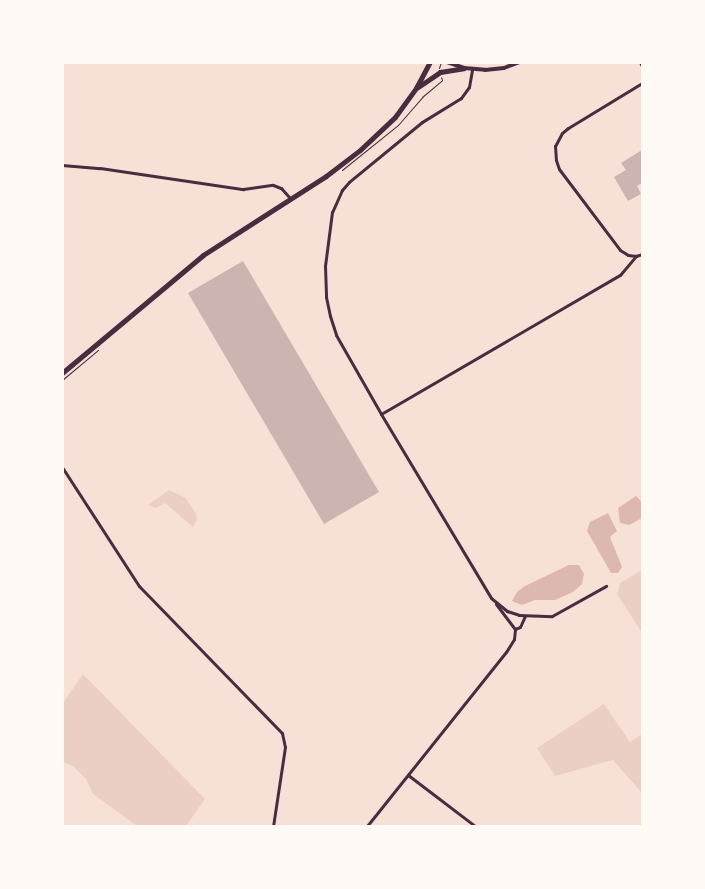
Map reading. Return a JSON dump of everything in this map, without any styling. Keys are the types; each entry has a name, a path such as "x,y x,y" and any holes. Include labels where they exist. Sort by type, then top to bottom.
{"main road":[{"path":"62,373 198,259 344,163 369,143 395,117 416,88 430,62"},
{"path":"416,88 440,72 464,68"}],"street":[{"path":"447,62 472,70 497,70 520,62"},
{"path":"640,62 642,66"},
{"path":"367,826 506,652 514,639 515,629 494,602 381,414 336,335 326,297 325,266 332,212 336,201 349,182 422,122 466,93 472,70"},
{"path":"642,83 568,128 562,133 555,146 559,169 620,250 628,255 636,256 642,254"},
{"path":"62,166 100,168 243,189 273,185 281,188 290,198"},
{"path":"381,414 620,274 636,256"},
{"path":"62,467 139,586 282,733 285,748 273,826"},
{"path":"494,602 508,611 525,616 552,616 606,586"},
{"path":"515,629 520,627 525,616"},
{"path":"408,775 475,826"}],"path":[{"path":"340,172 398,125 422,97 442,80 440,72"},
{"path":"62,380 98,350"}],"shaded area":[{"path":"169,490 186,498 196,514 197,520 193,527 165,503 156,508 148,505"},
{"path":"636,496 642,502 642,518 629,525 620,523 618,508"},
{"path":"608,513 617,531 610,537 622,567 618,573 611,573 587,531 590,522"},
{"path":"569,565 579,565 584,574 582,584 573,592 555,600 535,600 522,605 512,601 517,592 525,586"},
{"path":"642,570 642,633 617,594 620,583"},
{"path":"83,674 205,799 186,826 137,826 93,794 86,779 73,766 63,762 63,703"},
{"path":"604,704 630,742 642,734 642,793 613,760 555,776 537,748"}],"building":[{"path":"642,150 642,183 637,186 641,194 628,201 614,177 626,170 621,163"},
{"path":"243,261 379,492 324,524 188,293"}]}
